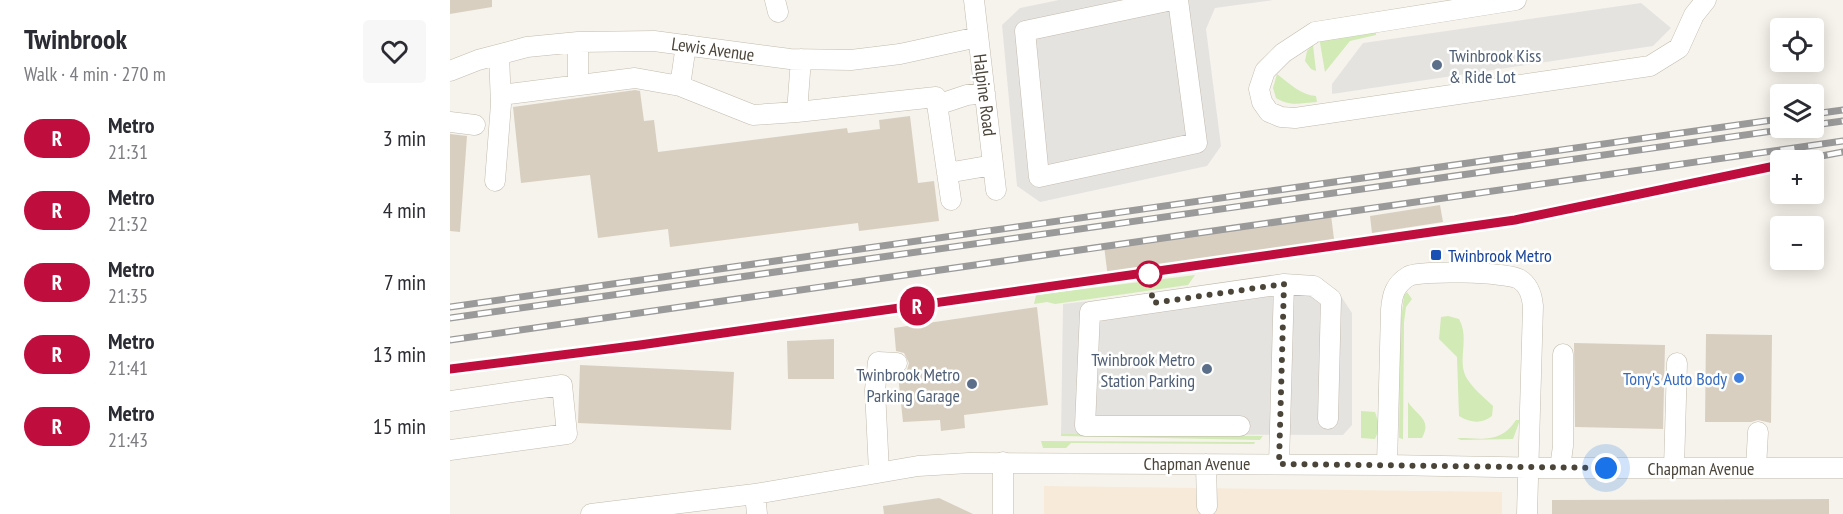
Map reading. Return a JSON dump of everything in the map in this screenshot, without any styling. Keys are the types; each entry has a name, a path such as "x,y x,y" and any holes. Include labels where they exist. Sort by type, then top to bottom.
{"street":[{"name":"Halpine Road","path":"974,0 996,190"},
{"path":"1172,0 1025,31 1039,177 1197,143 1178,0"},
{"path":"1516,0 1315,32 1283,53 1265,72 1259,89 1262,102 1269,112 1281,117 1295,118 1650,66 1679,48 1695,5"},
{"name":"Lewis Avenue","path":"450,71 527,47 578,42 654,41 801,60 851,60 900,54 978,37"},
{"path":"578,42 578,85"},
{"path":"680,86 686,45"},
{"path":"495,181 501,94 499,55"},
{"path":"796,112 801,60"},
{"path":"501,94 635,78 680,86 753,115 936,97 951,200"},
{"path":"937,105 967,95 985,93"},
{"path":"450,122 475,125"},
{"path":"947,172 993,165"},
{"path":"1387,465 1391,310 1395,289 1415,274 1497,273 1518,278 1531,292 1533,322 1527,514"},
{"path":"1279,464 1284,284"},
{"path":"1240,426 1085,426 1090,312 1284,284 1314,286 1331,299 1328,418"},
{"path":"1560,468 1563,446 1563,354"},
{"path":"879,472 875,390 878,362 897,363"},
{"path":"1674,468 1677,363"},
{"path":"450,401 562,385 567,434 450,450"},
{"path":"1756,468 1758,432"},
{"path":"1003,462 1003,514"},
{"name":"Chapman Avenue","path":"591,514 755,494 918,466 1003,462 1527,468 1843,468"},
{"path":"1206,464 1207,506"},
{"path":"755,494 757,514"}],"shaded area":[{"path":"1059,0 1273,0 1215,8 1206,29 1221,146 1207,166 1040,202 1017,186 1002,25 1020,8"},
{"name":"Twinbrook Kiss & Ride Lot","path":"1641,3 1671,28 1653,46 1332,94 1332,84 1363,43"},
{"name":"Twinbrook Metro Station Parking","path":"1317,279 1337,290 1352,313 1352,425 1343,435 1061,434 1063,304 1210,287"},
{"path":"1044,486 1502,492 1502,514 1044,514"}],"green space":[{"path":"1376,29 1376,35 1350,41 1325,72 1319,37"},
{"path":"1313,45 1316,71 1311,69 1305,61 1307,51"},
{"path":"1277,74 1300,91 1316,96 1317,102 1301,104 1276,98 1273,88"},
{"path":"1468,254 1492,254 1493,262 1468,260"},
{"path":"1195,275 1188,285 1055,304 1047,302 1034,304 1036,295"},
{"path":"1407,292 1412,299 1406,307 1404,322 1403,439 1399,438 1400,328 1404,296"},
{"path":"1264,303 1265,432 1263,435"},
{"path":"1441,317 1459,319 1462,326 1463,363 1466,377 1493,406 1492,416 1484,420 1472,421 1459,416 1457,357 1439,339"},
{"path":"1408,402 1425,422 1425,432 1422,438 1408,438"},
{"path":"1361,411 1375,412 1380,427 1375,439 1361,438"},
{"path":"1516,420 1520,420 1513,439 1461,440 1457,438 1483,439 1497,436 1510,428"},
{"path":"1061,434 1087,434 1263,436 1260,440 1061,436"},
{"path":"1041,441 1255,442 1254,444 1071,443 1066,448 1043,448"}],"building":[{"path":"450,0 492,0 492,7 450,14"},
{"path":"640,91 644,121 654,120 658,152 847,128 848,133 880,129 879,120 910,116 918,183 934,181 939,221 859,231 858,223 670,247 668,229 598,238 590,175 521,183 513,107"},
{"path":"450,134 467,136 460,232 450,231"},
{"path":"1440,205 1443,222 1372,233 1370,216"},
{"path":"1331,215 1335,247 1108,278 1104,246"},
{"name":"Twinbrook Metro Parking Garage","path":"1037,307 1048,405 964,415 965,428 941,431 940,420 903,422 898,375 907,370 909,363 904,353 896,351 894,328"},
{"name":"Tony's Auto Body","path":"1706,334 1772,335 1771,423 1758,420 1705,422"},
{"path":"834,339 834,379 788,379 787,341"},
{"path":"1574,343 1665,345 1663,429 1575,427"},
{"path":"580,365 734,372 731,430 578,423"},
{"path":"939,498 973,514 884,514 883,506"},
{"path":"1829,499 1829,514 1552,514 1552,500"}],"railway":[{"path":"1824,113 1843,110"},
{"path":"450,307 1770,120"},
{"path":"1824,124 1843,121"},
{"path":"450,318 1770,131"},
{"path":"450,340 1843,141"},
{"path":"1824,156 1843,152"},
{"path":"450,369 640,345 1515,220 1770,167"}],"metro line":[{"name":"R","path":"450,369 848,316 1515,220 1770,167"}],"place":[{"name":"Twinbrook Kiss & Ride Lot","path":"1437,65"},
{"name":"Twinbrook Metro","path":"1436,255"},
{"name":"Twinbrook Metro Station Parking","path":"1207,369"},
{"name":"Tony's Auto Body","path":"1739,378"},
{"name":"Twinbrook Metro Parking Garage","path":"972,384"}],"route":[{"path":"1149,274 1153,303 1284,284 1279,464 1606,468"}]}
